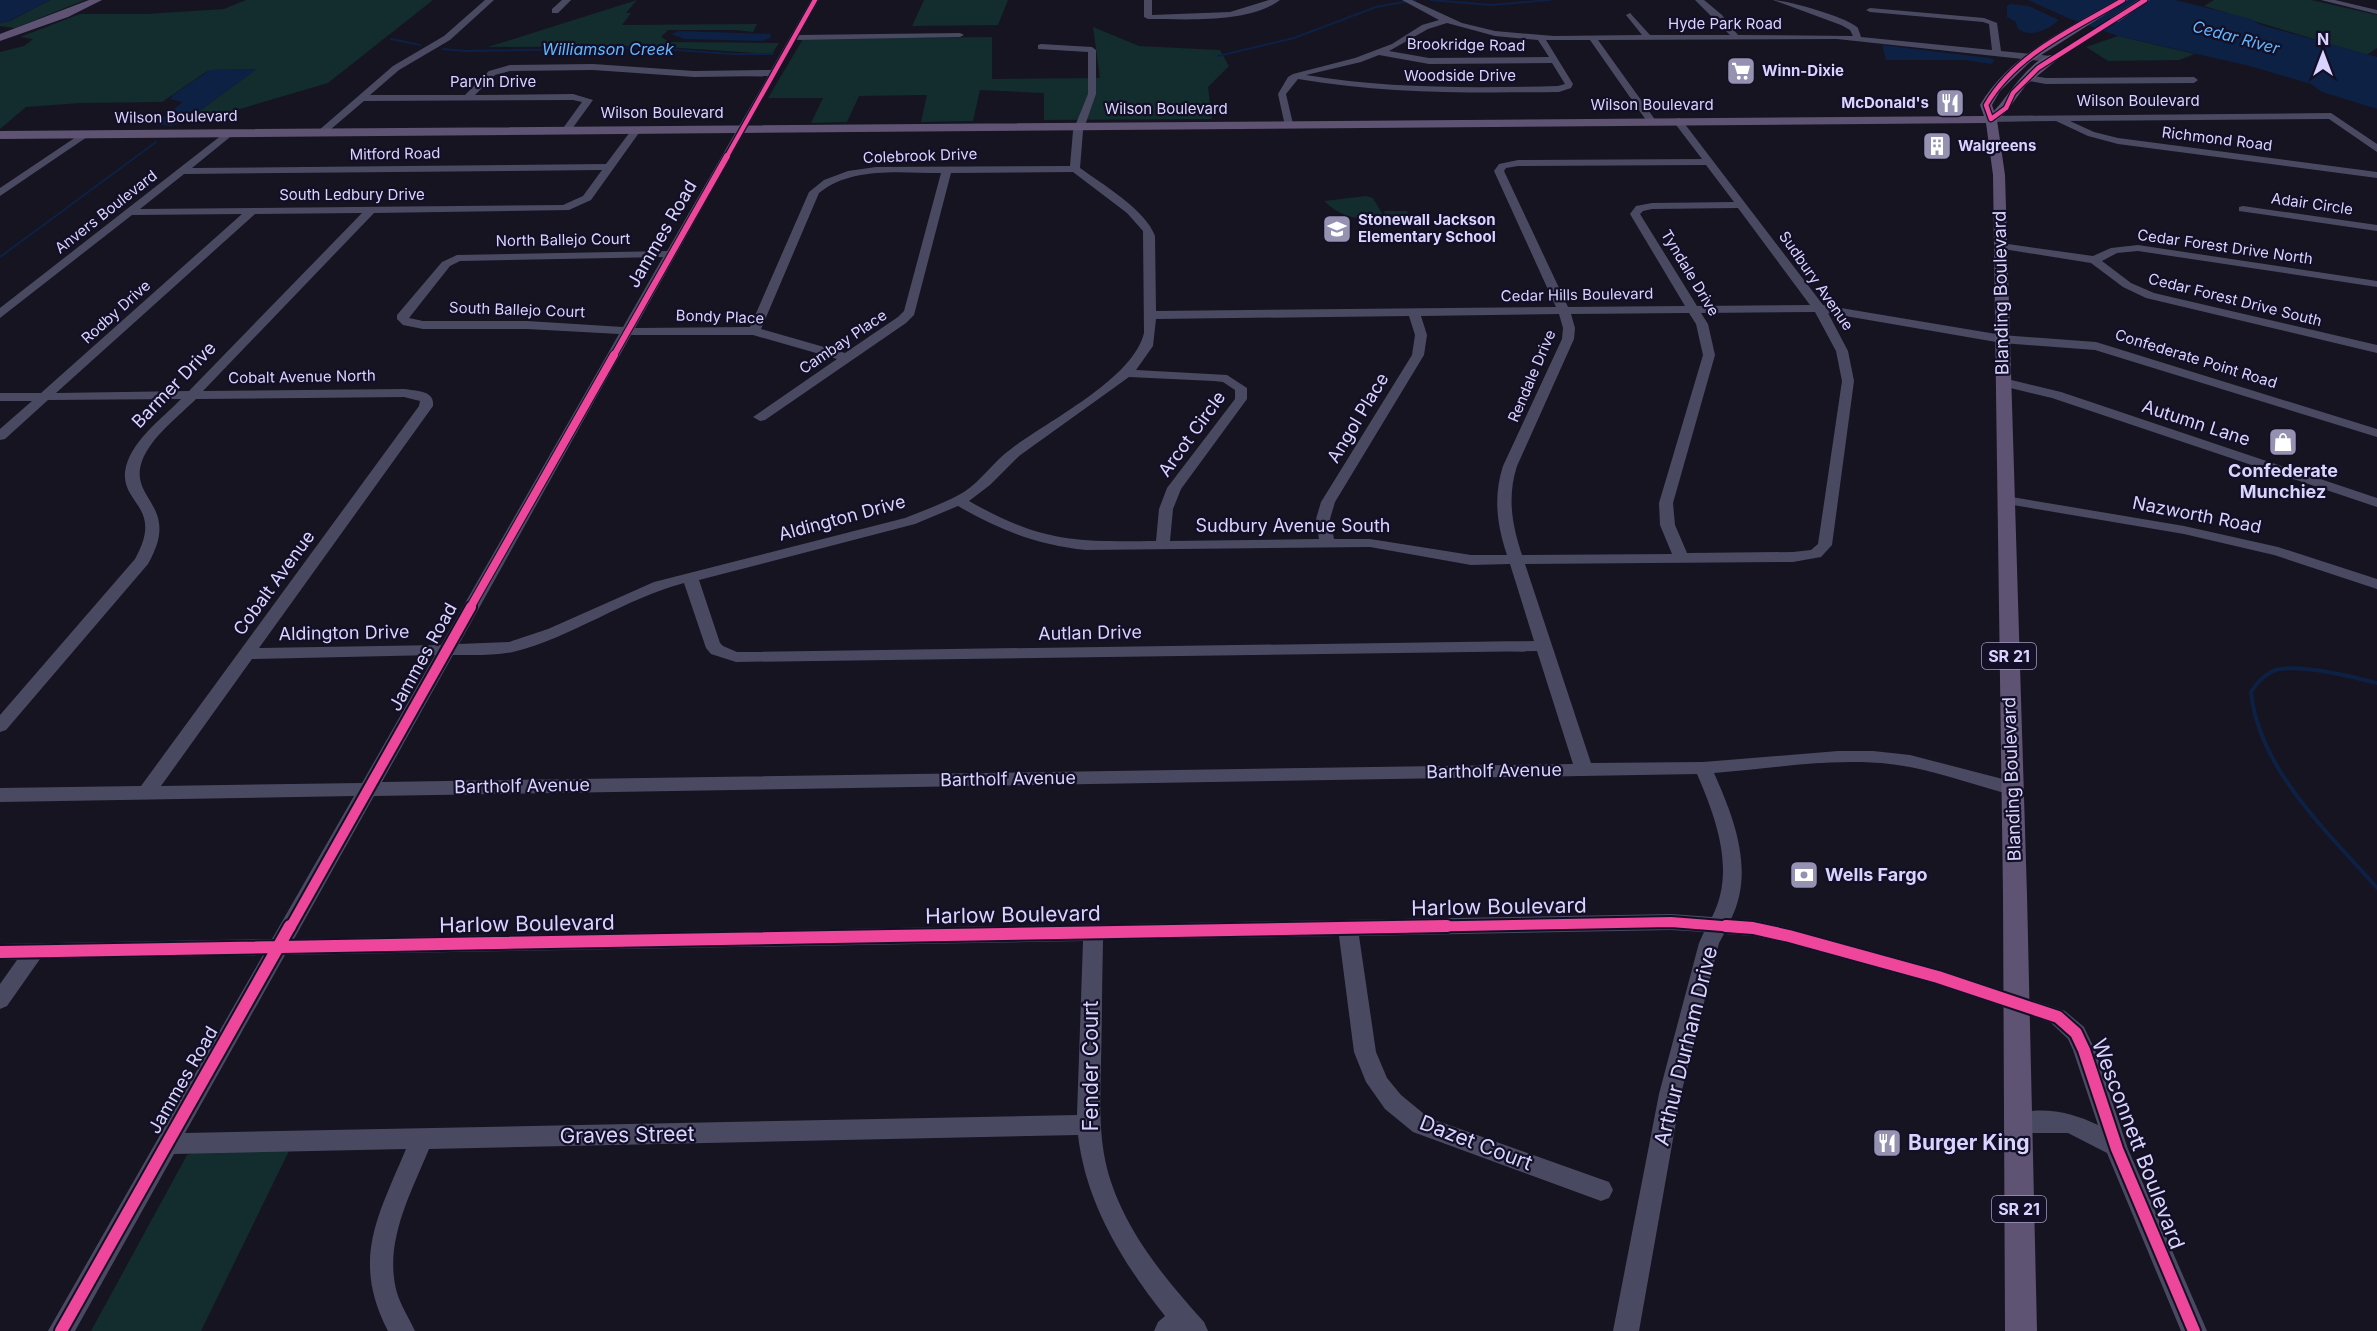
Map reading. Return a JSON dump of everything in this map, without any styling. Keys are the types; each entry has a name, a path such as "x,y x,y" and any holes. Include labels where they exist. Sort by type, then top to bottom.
{"main road":[{"path":"2,36 97,0"},
{"name":"Blanding Boulevard","path":"2021,1331 2017,1002 1999,175 1991,119 1986,105 1989,96 2004,77 2031,57 2123,0"},
{"path":"1991,119 2006,108 2013,93 2027,78 2051,59 2145,0"},
{"name":"Wilson Boulevard","path":"0,135 1991,119"}],"street":[{"path":"321,132 405,61 447,38 490,0"},
{"path":"555,11 567,0"},
{"name":"Jammes Road","path":"61,1331 669,254 815,0"},
{"path":"1148,0 1148,17 1224,15 1250,10 1275,0"},
{"path":"1699,0 1719,17 1735,36"},
{"path":"1777,0 1844,22 1854,29 1858,39"},
{"path":"1889,11 1890,0"},
{"path":"2325,0 2377,12"},
{"name":"Hyde Park Road","path":"1409,2 1445,21 1494,34 1541,38 1735,36 1858,39 2051,59"},
{"path":"1870,10 1962,13 1993,23 1997,53"},
{"path":"1630,15 1648,38"},
{"path":"1288,124 1282,90 1291,79 1378,52 1404,41 1425,27 1445,21"},
{"path":"793,38 960,35"},
{"name":"Woodside Drive","path":"1296,76 1358,87 1399,90 1559,89 1568,86 1569,84 1541,38"},
{"path":"1592,38 1651,122"},
{"path":"1041,47 1092,50 1092,94 1078,131 1075,168"},
{"name":"Brookridge Road","path":"1378,52 1429,61 1554,60"},
{"path":"468,98 492,73 510,68 593,67 694,74 772,74"},
{"path":"2027,78 2046,81 2194,80"},
{"name":"Parvin Drive","path":"360,98 573,97 588,100 566,130"},
{"name":"Wilson Boulevard","path":"1991,119 2331,116 2377,149"},
{"name":"Richmond Road","path":"2056,118 2080,130 2118,141 2377,175"},
{"name":"Sudbury Avenue","path":"1678,121 1819,308 1841,342 1848,381 1825,545 1816,554"},
{"path":"609,167 636,130"},
{"name":"Anvers Boulevard","path":"0,314 230,133"},
{"path":"0,193 85,135"},
{"name":"Rendale Drive","path":"1584,770 1515,560 1504,517 1505,481 1568,339 1569,328 1564,310 1503,182 1500,168 1518,163 1709,162"},
{"name":"Mitford Road","path":"182,171 609,167"},
{"name":"South Ledbury Drive","path":"129,212 554,208 574,206 587,198 609,167"},
{"name":"Colebrook Drive","path":"754,331 814,192 820,186 837,178 864,171 1075,168"},
{"name":"Aldington Drive","path":"247,654 491,650 525,644 554,633 635,594 690,577 910,521 959,501 985,482 1014,453 1127,373 1147,346 1150,315 1150,236 1148,230 1139,218 1075,168"},
{"name":"Cambay Place","path":"760,417 902,320 910,312 948,170"},
{"path":"7,176 24,176"},
{"name":"Tyndale Drive","path":"1682,558 1665,517 1666,503 1708,355 1706,333 1635,214 1637,211 1652,206 1741,205"},
{"name":"Adair Circle","path":"2243,209 2377,228"},
{"name":"Barmer Drive","path":"0,726 145,556 153,533 153,523 134,486 133,466 142,446 371,210"},
{"name":"Rodby Drive","path":"0,436 252,211"},
{"path":"2001,246 2094,260"},
{"name":"Cedar Forest Drive North","path":"2094,260 2115,249 2138,248 2377,284"},
{"name":"North Ballejo Court","path":"407,322 404,315 446,264 457,258 472,255 669,254"},
{"name":"Cedar Forest Drive South","path":"2094,260 2127,285 2150,296 2377,349"},
{"name":"Cedar Hills Boulevard","path":"1150,315 1819,308 2002,339"},
{"name":"Angol Place","path":"1327,543 1323,519 1328,502 1418,354 1421,335 1414,312"},
{"name":"South Ballejo Court","path":"407,322 423,325 527,325 626,332"},
{"name":"Bondy Place","path":"626,332 754,331 847,358"},
{"name":"Confederate Point Road","path":"2002,339 2089,345 2113,350 2377,433"},
{"name":"Arcot Circle","path":"1127,373 1227,379 1236,383 1243,394 1171,495 1163,517 1163,545"},
{"name":"Autumn Lane","path":"2003,382 2056,395 2377,503"},
{"name":"Cobalt Avenue North","path":"0,397 404,393 423,396"},
{"name":"Cobalt Avenue","path":"147,792 426,406 427,400 423,396"},
{"name":"Nazworth Road","path":"2006,500 2184,530 2278,551 2377,584"},
{"name":"Sudbury Avenue South","path":"959,501 1005,528 1038,540 1086,546 1385,544 1451,559 1515,560 1793,557 1816,554"},
{"name":"Autlan Drive","path":"690,577 712,644 717,651 736,657 1544,646"},
{"name":"Bartholf Avenue","path":"0,795 1703,768 1838,757 1873,757 1910,761 2012,788"},
{"name":"Arthur Durham Drive","path":"1626,1331 1670,1094 1709,943 1730,902 1732,852 1721,809 1703,768"},
{"name":"Harlow Boulevard","path":"0,952 1671,922 1753,928 1790,936 2017,1002"},
{"name":"Dazet Court","path":"1348,928 1365,1052 1370,1071 1385,1095 1400,1110 1421,1125 1601,1190"},
{"name":"Fender Court","path":"1093,931 1088,1125 1096,1167 1112,1214 1140,1263 1182,1327"},
{"path":"0,1000 35,951"},
{"name":"Wesconnett Boulevard","path":"2017,1002 2058,1017 2076,1033 2084,1050 2116,1146 2194,1331"},
{"path":"2018,1124 2058,1121 2071,1124 2116,1146"},
{"name":"Graves Street","path":"166,1144 1088,1125"},
{"path":"402,1331 389,1306 382,1279 383,1252 387,1225 422,1139"}],"green space":[{"path":"50,0 85,0 15,28 0,26 0,23 10,21"},
{"path":"246,0 433,0 328,83 206,119 190,118 256,69 213,70 206,72 162,102 81,103 26,107 0,129 0,52 24,46 33,39 20,37 80,14 146,14 224,9"},
{"path":"637,0 626,13 631,13 622,25 757,24 753,32 668,30 661,37 670,42 779,43 772,54 649,46 488,47"},
{"path":"924,0 1008,0 998,25 912,26"},
{"path":"2214,0 2311,0 2377,15 2377,48 2367,55 2204,6"},
{"path":"1093,27 1139,46 1220,50 1229,66 1208,87 1212,119 1044,120 1044,93 980,90 973,121 921,122 927,95 859,96 847,122 811,123 823,98 768,98 803,39 992,37 992,79 1100,78"},
{"path":"2118,36 2195,54 2179,60 2108,61 2086,47"},
{"path":"1366,196 1373,198 1383,215 1366,218 1351,217 1330,207 1324,201"},
{"path":"1384,211 1407,211 1412,226 1388,226"},
{"path":"289,1151 201,1331 91,1331 187,1155 195,1152"}],"water":[{"path":"0,0 50,0 9,21 0,23"},
{"name":"Cedar River","path":"2028,0 2175,0 2251,19 2261,25 2377,57 2377,109 2322,92 2311,84 2250,66 2118,36 2068,18"},
{"path":"2011,4 2029,6 2059,20 2039,32 2023,32 2018,29 2016,22 2007,17 2007,6"},
{"path":"679,31 770,34 771,38 761,41 684,39 671,34"},
{"path":"1882,45 1995,60 1991,64 1965,60 1886,60"},
{"path":"257,69 184,122 171,126 154,124 183,102 170,99 173,95 210,70"}],"waterway":[{"name":"Williamson Creek","path":"1218,56 1294,38 1376,7 1415,0"},
{"name":"Williamson Creek","path":"1431,0 1491,5 1550,0"},
{"name":"Williamson Creek","path":"391,39 420,45"},
{"name":"Williamson Creek","path":"443,49 465,51 647,48 733,54 773,54"},
{"path":"0,257 156,142"},
{"path":"2377,683 2323,671 2293,668 2271,672 2257,683 2251,692 2257,721 2267,748 2281,774 2318,822 2377,888"}],"cycle path":[{"path":"61,1331 815,0"},
{"path":"2123,0 2046,46 2009,74 1995,89 1986,105 1991,119 2006,108 2013,93 2038,68 2145,0"},
{"path":"0,952 1671,922 1753,928 1938,977 2058,1017 2076,1033 2084,1050 2117,1149 2194,1331"}],"place":[{"name":"Winn-Dixie","path":"1741,71"},
{"name":"McDonald's","path":"1950,103"},
{"name":"Walgreens","path":"1937,146"},
{"name":"Stonewall Jackson Elementary School","path":"1337,229"},
{"name":"Confederate Munchiez","path":"2283,442"},
{"name":"Wells Fargo","path":"1804,875"},
{"name":"Burger King","path":"1887,1143"}]}
